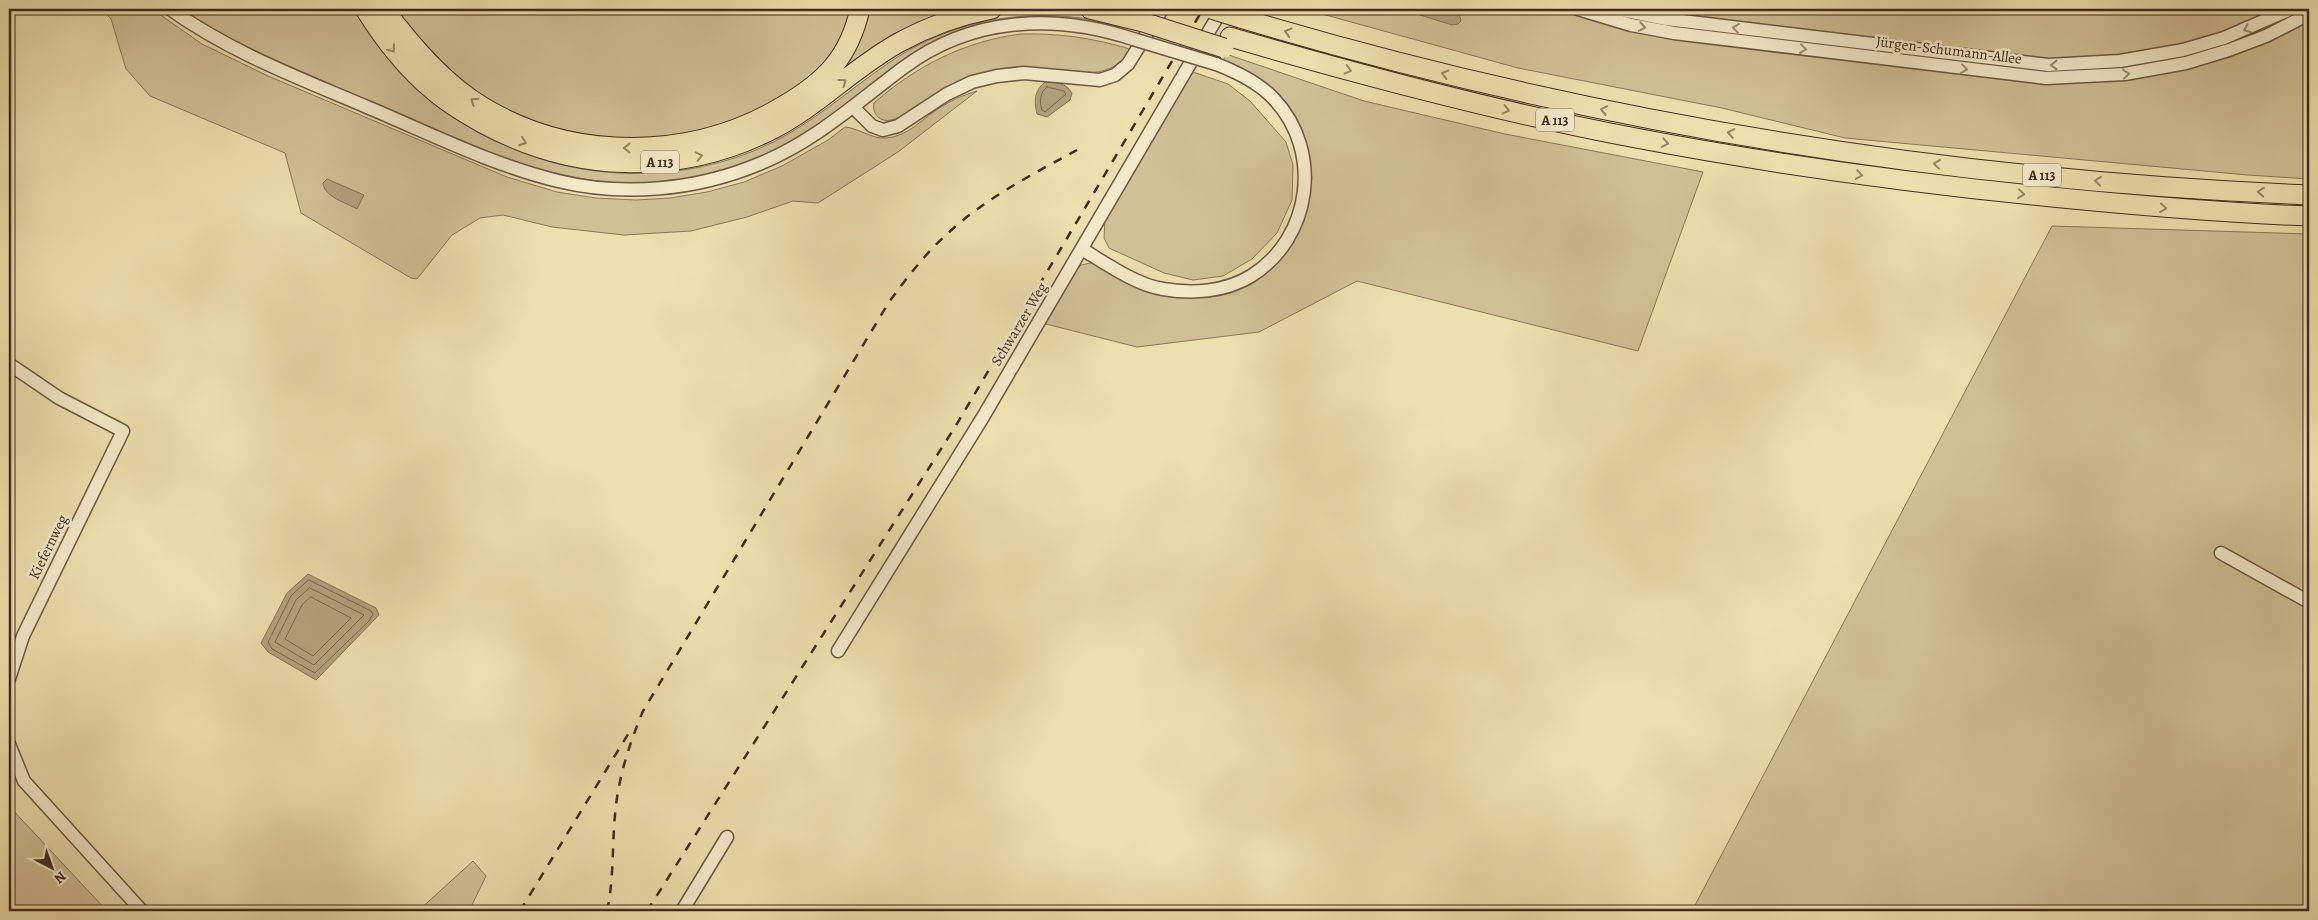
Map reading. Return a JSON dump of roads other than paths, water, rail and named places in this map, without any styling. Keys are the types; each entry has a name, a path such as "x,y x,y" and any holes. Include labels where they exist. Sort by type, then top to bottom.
{"highway":[{"name":"A 113","path":"365,9 403,62 436,93 472,117 505,136 566,156 594,161 632,163 694,157 741,143 769,132 795,116 899,42 939,24 992,9"},
{"path":"384,9 431,64 456,88 484,108 532,130 567,141 616,148 645,148 679,144 739,129 793,101 822,78 840,59 855,33 860,9"},
{"path":"1090,9 1149,13"},
{"name":"A 113","path":"1211,9 1318,41 1505,89 1784,143 1926,163 2104,181 2309,195"},
{"path":"1221,9 1240,18"},
{"name":"A 113","path":"1149,13 1223,50 1301,58 1428,91 1576,125 1709,151 1811,168 1980,190 2188,211 2309,216"}],"street":[{"path":"170,9 199,30 271,66 473,151 536,175 597,187 637,189 666,187 697,183 732,174 788,151 822,131 905,66 941,44 985,28 1028,22 1081,25 1133,38 1223,50 1273,98 1286,114 1303,152 1305,174 1304,197 1300,215 1285,245 1250,277 1224,288 1192,293 1161,289 1124,274 1082,249"},
{"name":"Schwarzer Weg","path":"838,651 983,417 1221,9"},
{"name":"Jürgen-Schumann-Allee","path":"1578,9 1631,25 1674,33 2046,78 2125,74 2186,63 2266,36 2309,14"},
{"name":"Jürgen-Schumann-Allee","path":"1617,9 1666,19 2048,65 2120,61 2183,50 2224,38 2291,9"},
{"path":"853,107 872,126 883,130 898,126 947,94 964,86 997,76 1024,73 1100,80 1115,74 1128,64 1149,13"},
{"name":"Kiefernweg","path":"9,364 59,398 123,431 23,636 9,679"},
{"path":"2221,553 2309,602"},
{"path":"9,744 24,781 142,911"},
{"path":"682,911 727,837"}],"water":[{"path":"1418,9 1454,10 1459,13 1461,21 1458,24 1452,25 1417,14"},
{"path":"1045,82 1060,84 1067,87 1072,93 1070,100 1047,117 1037,114 1035,105 1037,93"},
{"path":"327,179 364,195 357,209 327,192 323,183"},
{"path":"308,574 376,608 379,615 316,680 268,652 261,643 287,593"}],"railway":[{"path":"647,911 955,427 1203,9"},
{"path":"607,911 611,887 615,815 621,775 643,711 889,302 923,259 961,222 1009,188 1077,150"},
{"path":"520,911 630,731"}]}
